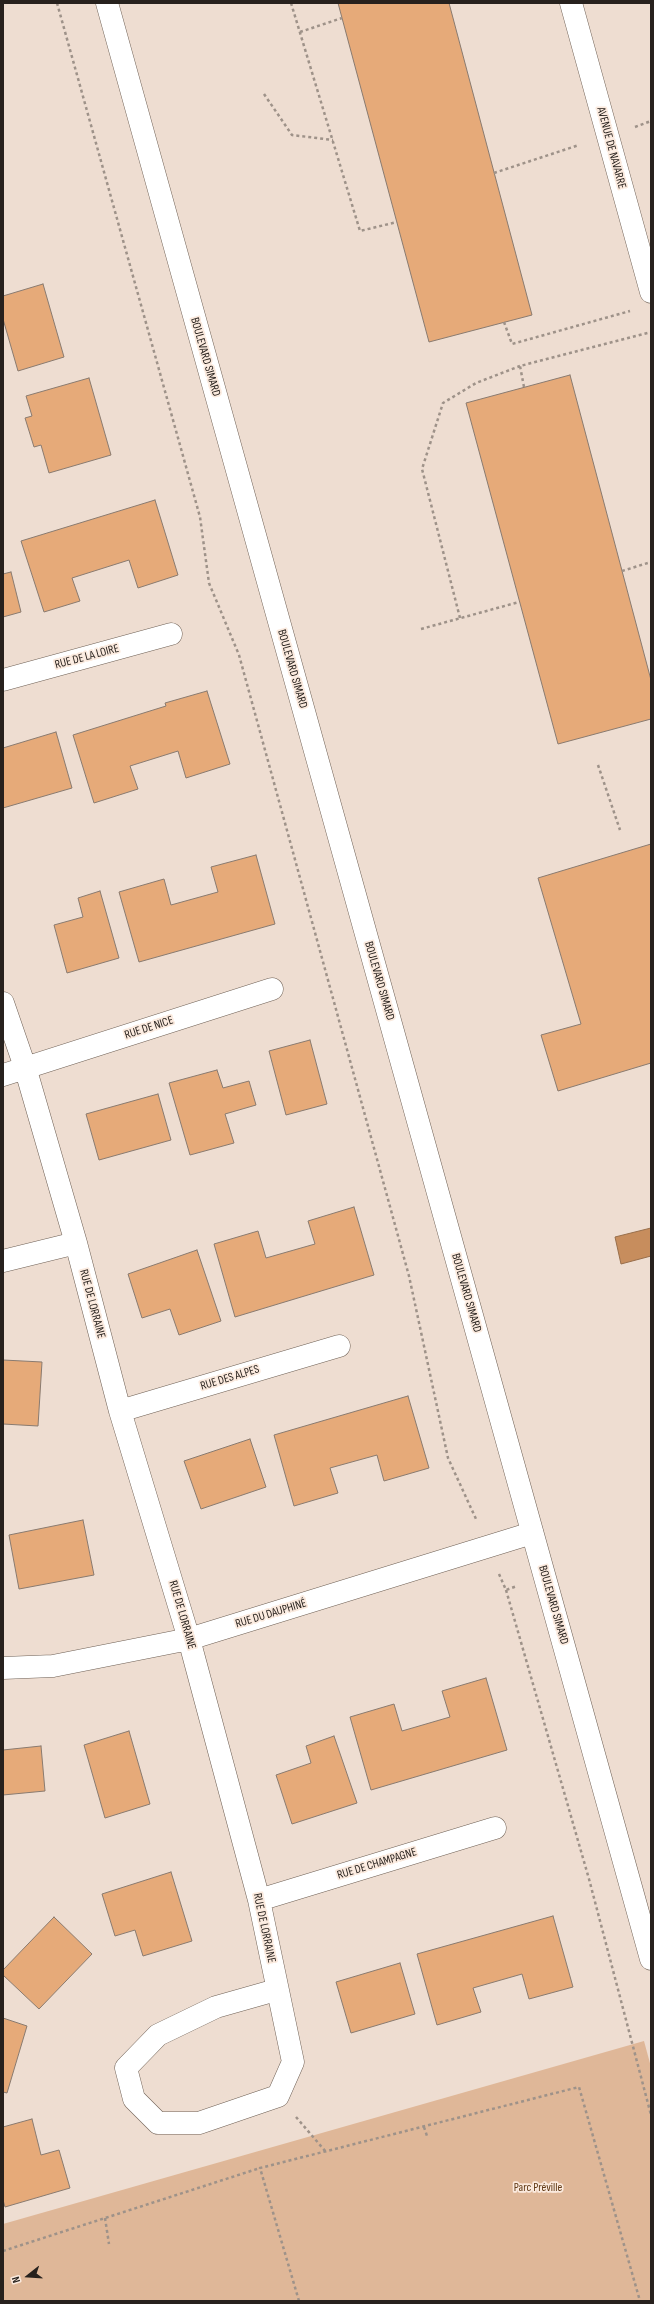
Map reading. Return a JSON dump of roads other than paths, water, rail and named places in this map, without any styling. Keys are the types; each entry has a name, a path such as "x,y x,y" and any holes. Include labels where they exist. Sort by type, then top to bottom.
{"street":[{"name":"BOULEVARD SIMARD","path":"107,3 651,1959"},
{"name":"AVENUE DE NAVARRE","path":"571,3 651,292"},
{"name":"RUE DE LA LOIRE","path":"3,680 171,634"},
{"name":"RUE DE NICE","path":"25,1067 272,989"},
{"name":"RUE DE LORRAINE","path":"3,1004 25,1067 76,1243 120,1411 190,1639 258,1900 276,1990 293,2062 278,2096 199,2123 158,2123 134,2099 126,2068 158,2035 216,2007 276,1990"},
{"path":"3,1074 25,1067"},
{"path":"3,1261 76,1243"},
{"name":"RUE DES ALPES","path":"120,1411 340,1346"},
{"name":"RUE DU DAUPHINÉ","path":"3,1668 53,1666 190,1639 532,1532"},
{"name":"RUE DE CHAMPAGNE","path":"258,1900 495,1828"}],"park label":[{"name":"Parc Préville","path":"538,2188"}]}
